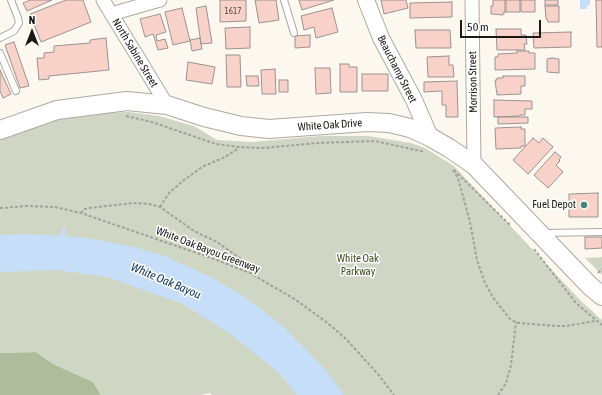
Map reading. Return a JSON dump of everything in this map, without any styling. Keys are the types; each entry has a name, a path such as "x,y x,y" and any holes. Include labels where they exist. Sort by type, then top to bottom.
{"main road":[{"name":"White Oak Drive","path":"0,130 57,110 127,101 167,105 204,117 241,126 269,129 348,123 390,123 410,128 430,146 449,148 474,165 537,241 602,296"}],"street":[{"name":"North Sabine Street","path":"104,0 111,14 167,105"},
{"path":"111,14 160,0"},
{"name":"Beauchamp Street","path":"366,0 380,38 414,100 430,146"},
{"name":"Morrison Street","path":"472,0 474,165"}],"lane":[{"path":"284,0 294,33"},
{"path":"0,38 14,31 19,23 14,1"},
{"path":"0,53 16,91"},
{"path":"537,241 602,232"}],"path":[{"path":"121,115 158,124 216,144 239,147 263,148 318,143 375,141 424,151 430,146"},
{"path":"160,207 169,193 184,180 202,168 225,157 239,147"},
{"path":"512,227 451,167 458,178 469,216 477,260 485,283 494,299 511,320 519,323 566,326 595,321"},
{"path":"81,213 84,209 89,208 134,203 149,204 160,207 194,231 217,242 248,264 251,268 250,273"},
{"name":"White Oak Bayou Greenway","path":"0,208 27,206 55,207 81,213 250,273 296,300 325,321 346,339 377,373 394,395"},
{"path":"537,241 561,284 576,303 595,321 602,325"},
{"path":"598,273 602,269"},
{"path":"498,395 506,383 511,364 516,322"}],"green space":[{"name":"White Oak Parkway","path":"129,112 159,116 194,126 217,140 252,142 320,136 368,136 411,143 425,148 454,166 581,301 602,320 602,395 212,395 210,393 201,395 101,395 93,382 53,364 36,352 0,353 0,140 21,130 51,120 84,113"},
{"path":"602,257 602,275 585,258"},
{"path":"36,352 53,364 93,382 101,395 0,395 0,353"}],"water":[{"path":"580,0 590,0 590,5 587,6 587,9 580,9"},
{"name":"White Oak Bayou","path":"28,234 93,239 134,247 167,257 213,278 246,298 283,326 325,369 344,395 297,395 278,372 229,333 183,304 107,277 57,270 0,272 0,235"}],"building":[{"path":"30,0 52,0 27,11 23,3"},
{"path":"66,0 83,0 91,22 41,42 30,14"},
{"path":"220,0 246,0 246,21 220,22"},
{"path":"255,0 276,0 279,20 259,23"},
{"path":"299,0 334,0 302,10"},
{"path":"381,0 406,0 408,8 384,14"},
{"path":"493,0 505,0 505,13 503,13 503,15 491,14"},
{"path":"506,0 520,0 520,12 506,12"},
{"path":"521,0 535,0 535,12 521,12"},
{"path":"545,0 558,0 558,5 545,5"},
{"path":"596,0 602,0 602,47 597,47"},
{"path":"452,2 452,17 410,18 410,3"},
{"path":"206,6 212,43 201,44 196,8"},
{"path":"545,6 559,6 559,22 548,22 546,19"},
{"path":"182,8 190,41 173,45 165,12"},
{"path":"332,8 338,32 316,38 314,27 304,30 301,16"},
{"path":"160,14 166,32 156,35 157,41 165,39 168,48 158,50 153,34 145,37 140,19"},
{"path":"250,27 250,48 226,49 225,28"},
{"path":"496,29 521,29 521,35 526,35 527,44 524,44 525,50 497,50"},
{"path":"415,30 450,30 451,48 416,48"},
{"path":"571,32 571,47 534,48 533,33"},
{"path":"310,35 310,47 295,48 295,36"},
{"path":"106,38 109,70 49,76 49,79 39,80 37,58 44,58 44,53 54,52 54,46 90,43 90,40"},
{"path":"200,38 202,49 192,51 190,40"},
{"path":"14,42 29,86 20,88 5,45"},
{"path":"517,51 529,51 529,53 535,53 535,69 495,70 495,57 498,57 498,54 517,53"},
{"path":"226,55 240,55 241,87 227,87"},
{"path":"449,56 449,65 453,65 454,77 428,77 427,57"},
{"path":"547,59 559,59 559,73 547,72"},
{"path":"188,62 215,67 212,84 186,80"},
{"path":"340,64 349,64 349,67 357,67 357,92 340,92"},
{"path":"315,68 330,68 331,93 316,94"},
{"path":"275,69 276,94 262,94 261,70"},
{"path":"0,70 11,94 3,98 0,91"},
{"path":"362,74 388,74 388,91 362,91"},
{"path":"246,76 258,76 259,86 247,86"},
{"path":"503,76 525,76 525,86 521,86 521,94 497,95 495,80 497,80 497,78 503,78"},
{"path":"279,80 288,80 288,92 279,92"},
{"path":"457,81 458,117 446,117 446,105 442,105 442,91 424,92 424,82"},
{"path":"494,100 532,101 532,109 525,109 525,115 494,117"},
{"path":"498,117 528,117 528,123 498,124"},
{"path":"521,127 521,129 525,129 525,146 521,146 521,148 496,149 495,128"},
{"path":"533,138 539,143 543,138 553,147 528,174 513,160"},
{"path":"555,152 561,157 559,160 560,161 556,165 563,172 548,188 534,175"},
{"name":"Fuel Depot","path":"598,193 598,217 569,217 569,194"},
{"name":"Fuel Depot","path":"585,237 602,237 602,248 585,249"}],"waterway":[{"path":"62,240 64,229"}],"place":[{"name":"Fuel Depot","path":"584,205"}]}
